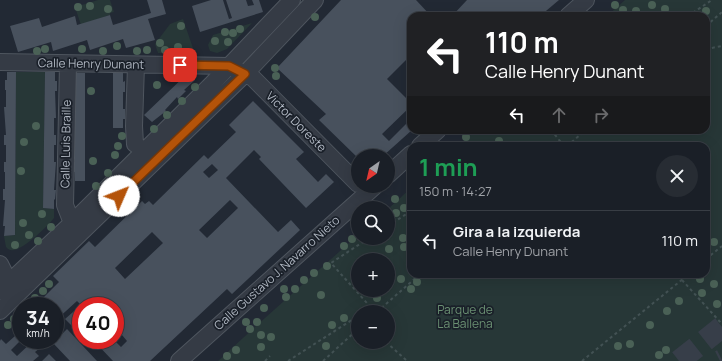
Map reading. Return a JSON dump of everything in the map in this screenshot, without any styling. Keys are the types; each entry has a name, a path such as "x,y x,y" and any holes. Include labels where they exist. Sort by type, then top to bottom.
{"street":[{"path":"0,311 7,286 229,66 292,0"},
{"path":"7,286 38,276 245,74 315,0"},
{"path":"572,12 586,0"},
{"name":"Calle Henry Dunant","path":"0,62 229,66"},
{"name":"Calle Luis Braille","path":"68,64 65,205 72,223"},
{"path":"136,65 134,126 135,144 144,151"},
{"name":"Victor Doreste","path":"229,66 253,78 351,173"},
{"path":"424,142 434,134"},
{"path":"395,169 407,158"},
{"name":"Calle Gustavo J. Navarro Nieto","path":"179,361 359,193"},
{"path":"0,264 7,286"}],"path":[{"path":"694,12 712,0"},
{"path":"710,22 722,12"},
{"path":"710,48 722,46"},
{"path":"554,134 561,142"},
{"path":"571,142 581,134"},
{"path":"395,221 407,214"},
{"path":"358,245 331,263 370,305"},
{"path":"710,256 722,246"},
{"path":"384,305 415,278"},
{"path":"583,361 684,278"},
{"path":"682,280 722,324"},
{"path":"288,361 351,320"},
{"path":"323,361 351,335"},
{"path":"394,349 407,361"},
{"path":"265,361 270,356"}],"green space":[{"path":"98,0 110,0 114,12 110,13 110,15 81,25 75,7"},
{"name":"Parque de La Ballena","path":"625,0 722,0 722,361 218,361 351,241 351,245 395,245 395,203 407,192 407,278 710,278 710,142 462,142 472,134 710,134 710,12 612,12"},
{"path":"183,19 195,54 158,53 155,44 170,24"},
{"path":"252,23 227,49 217,53 210,51 208,45 213,35"},
{"path":"16,72 45,72 43,208 54,209 54,218 30,241 19,248 11,250 6,247 4,236 15,235"}],"building":[{"path":"147,0 162,0 166,14 148,19 155,40 126,48 123,39 90,50 87,40 53,51 51,42 18,52 10,26 39,18 42,27 75,16 77,25 110,15 113,25 151,13"},
{"path":"211,0 223,0 229,19 232,18 226,0 246,0 248,6 254,5 252,0 259,0 263,12 200,32 192,6"},
{"path":"341,0 416,0 427,12 407,12 407,59 387,79 407,99 407,110 382,134 389,141 407,123 408,134 391,149 351,149 351,151 319,120 326,114 277,68"},
{"path":"467,0 559,0 545,12 456,12"},
{"path":"7,72 16,72 15,235 4,236 5,226 3,226 5,200 3,200 3,189 5,189 4,162 6,162 6,145 4,145 4,135 6,135 4,107 6,107 5,80 7,80"},
{"path":"45,72 55,72 55,81 57,81 57,91 55,91 56,118 54,118 54,135 56,135 56,145 54,145 54,162 56,162 54,190 56,190 54,209 43,208"},
{"path":"76,73 85,73 85,181 75,181 75,172 73,172 73,162 75,162 75,145 73,145 73,135 75,135 74,108 76,108 76,91 74,90"},
{"path":"113,73 123,73 123,82 125,81 125,92 123,92 123,109 125,109 125,119 123,119 123,128 113,128"},
{"path":"188,73 195,80 184,90 186,91 178,99 177,97 165,110 166,111 152,122 144,115"},
{"path":"253,101 304,152 296,159 318,182 326,174 334,182 306,208 259,159 261,157 254,150 226,178 278,232 291,220 300,230 232,294 227,289 150,361 113,361 102,349 124,349 124,344 127,341 124,337 124,297 72,297 72,306 64,313 64,297 44,297 59,282 53,276 89,241 95,247 142,201 145,204 149,201 153,205 204,155 208,159 236,132 229,125","holes":["212,164 218,170 209,178 203,172","230,200 238,208 207,238 199,230","152,232 163,243 125,279 115,268"]},
{"path":"72,313 72,326 65,319"},
{"path":"67,329 72,334 72,349 86,349 97,361 70,361 59,349 64,349 64,332"},
{"path":"1,339 6,344 12,339 11,350 17,356 24,349 39,349 35,352 39,356 33,361 0,361"},
{"path":"49,354 56,361 42,361"}],"tunnel":[{"path":"679,361 722,327"}],"route":[{"path":"119,196 245,74 229,66 180,65"}]}
